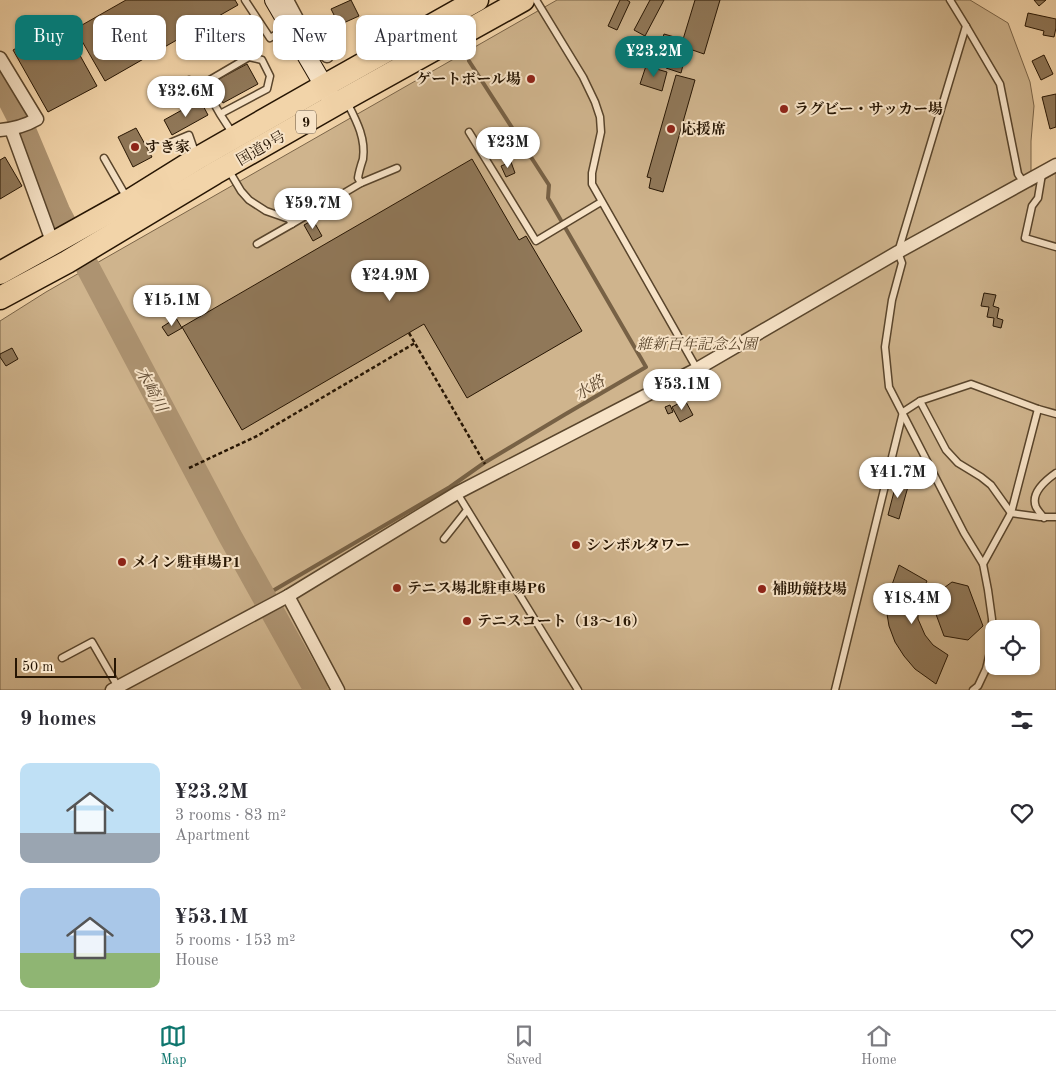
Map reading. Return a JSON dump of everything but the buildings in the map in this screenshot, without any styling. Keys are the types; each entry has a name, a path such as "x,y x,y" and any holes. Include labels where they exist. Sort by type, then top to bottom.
{"highway":[{"name":"国道9号","path":"0,298 67,262 87,237 129,201 198,158 476,0"},
{"name":"国道9号","path":"0,273 56,242 87,237 227,168 340,102 523,0"}],"street":[{"path":"274,0 283,15"},
{"path":"287,0 296,15"},
{"path":"0,58 36,119 30,123 6,130 56,242"},
{"path":"309,60 324,86 340,102"},
{"path":"115,688 288,596 457,493 697,369 898,252 1056,165"},
{"path":"288,596 338,690"}],"lane":[{"path":"245,0 270,38 273,36"},
{"path":"536,0 596,102 601,132 592,173 592,184 697,369"},
{"path":"950,0 1000,84 1018,174 1024,183"},
{"path":"966,26 898,252 902,263 892,300 885,347 889,386 964,533 983,564 992,619 992,644 986,670 978,686 973,690"},
{"path":"220,114 267,88 270,76 262,60 249,57 203,84 220,114 235,137"},
{"path":"189,80 206,90"},
{"path":"340,102 359,127 363,140 363,157 358,178 361,183"},
{"path":"469,132 536,241 601,202"},
{"path":"170,143 189,135 198,158"},
{"path":"104,158 129,201"},
{"path":"227,168 249,200 266,211 289,220 292,224"},
{"path":"257,244 361,183 397,168"},
{"path":"1042,174 1038,198 1032,206 1025,238 1056,246"},
{"path":"835,690 903,412 920,402 971,384 1056,414"},
{"path":"920,402 946,450 958,463 981,477 991,486 1011,513 1044,518 1056,517"},
{"path":"983,564 1011,513 1038,409"},
{"path":"1044,518 1035,506 1035,499 1037,492 1056,473"},
{"path":"457,493 578,690"},
{"path":"444,539 467,510"},
{"path":"62,658 92,642 115,688"}],"path":[{"path":"408,333 488,469"},
{"path":"189,468 257,436 415,343"}],"green space":[{"name":"維新百年記念公園","path":"557,0 970,0 1008,23 1030,82 1034,106 1031,141 1031,187 1056,173 1056,690 0,690 0,321 46,292 452,60 476,60 476,46"}],"waterway":[{"name":"水路","path":"264,596 450,487 484,463 646,367 548,198 549,185 469,61"},
{"name":"木崎川","path":"0,81 19,118 58,211 230,536 316,690"}],"place":[{"name":"ゲートボール場","path":"531,79"},
{"name":"ラグビー・サッカー場","path":"784,109"},
{"name":"応援席","path":"671,129"},
{"name":"すき家","path":"135,147"},
{"name":"シンボルタワー","path":"576,545"},
{"name":"メイン駐車場P1","path":"122,562"},
{"name":"テニス場北駐車場P6","path":"397,588"},
{"name":"補助競技場","path":"762,589"},
{"name":"テニスコート（13～16）","path":"467,621"}]}
